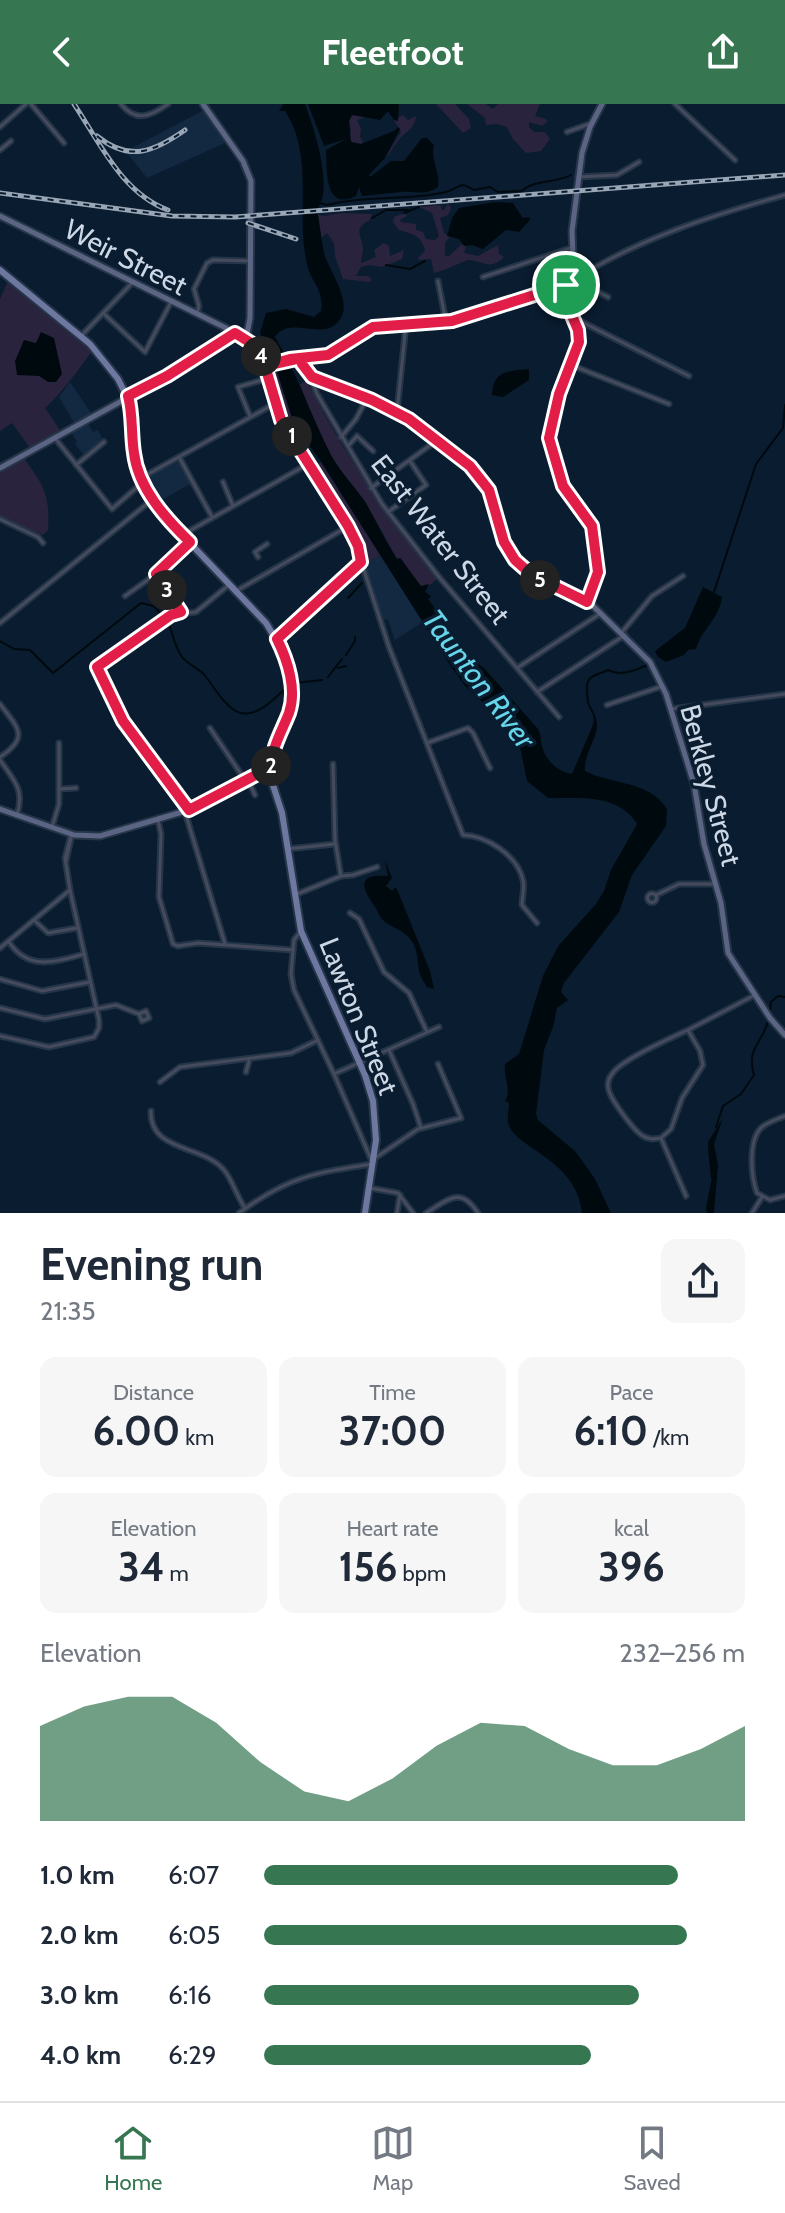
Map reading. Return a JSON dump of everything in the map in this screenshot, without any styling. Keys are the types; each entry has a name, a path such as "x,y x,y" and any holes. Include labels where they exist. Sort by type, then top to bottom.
{"main road":[{"path":"203,104 249,175 250,329 246,339 269,365 269,378 282,422 348,526 358,546 361,562 277,639"},
{"path":"269,365 335,352 373,327 446,322 574,280 572,228 578,177 591,123 602,104"},
{"name":"Weir Street","path":"0,216 246,339"},
{"path":"0,270 105,362 128,396 134,455 142,480 182,535 277,639 291,684 290,709 273,752 271,767 187,811 98,837 72,834 0,809"},
{"path":"0,468 167,376 235,333"},
{"name":"East Water Street","path":"302,358 308,372"},
{"name":"Berkley Street","path":"308,372 397,412 474,469 484,482 504,542 517,562 539,579 587,602 648,658 663,686 694,784 703,840 717,884 727,950 770,1018 785,1035"},
{"name":"Lawton Street","path":"271,767 301,931 359,1063 374,1109 374,1161 365,1213"}],"street":[{"path":"0,127 28,104 64,143"},
{"path":"121,104 130,113 142,117 152,115 168,104"},
{"path":"675,104 735,160"},
{"path":"567,132 591,123"},
{"path":"0,150 11,141"},
{"path":"578,177 617,175 639,162"},
{"path":"574,280 601,263 650,240 785,195"},
{"path":"483,277 573,247"},
{"path":"196,314 199,306 194,288 208,262 251,261"},
{"path":"574,280 608,297"},
{"path":"438,281 446,322"},
{"path":"80,337 132,283"},
{"path":"566,285 568,306 579,342 552,416 549,438 563,486 592,526 598,572 587,602"},
{"path":"103,313 145,352 171,302"},
{"path":"574,318 689,376"},
{"path":"397,412 406,324"},
{"path":"571,365 669,404"},
{"name":"East Water Street","path":"308,372 341,437 388,512 439,577 559,717"},
{"path":"250,417 238,387 269,378"},
{"path":"341,437 356,419 367,398"},
{"path":"54,437 112,509 142,480 276,403"},
{"path":"347,447 357,436 373,451"},
{"path":"371,488 438,440"},
{"path":"76,465 104,442"},
{"path":"179,457 212,518"},
{"path":"388,512 426,485 409,461"},
{"path":"182,535 309,463"},
{"path":"223,482 233,506"},
{"path":"0,623 154,499"},
{"path":"0,519 38,537 43,543"},
{"path":"236,591 348,526"},
{"path":"125,596 156,574 190,542"},
{"path":"258,557 255,552 267,544"},
{"path":"361,562 387,643 463,835 487,841 514,861 524,883 522,905 537,923"},
{"path":"156,574 181,612"},
{"path":"537,692 624,633 652,596 683,576"},
{"path":"228,945 222,939 187,811 123,721 97,667 171,615 196,612 230,584"},
{"path":"517,668 601,613"},
{"path":"607,705 663,686"},
{"path":"671,709 785,694"},
{"path":"0,704 18,729 19,737 14,748 0,759 20,792 17,815"},
{"path":"210,728 255,795"},
{"path":"427,743 468,728 490,768"},
{"path":"52,827 60,789 59,743"},
{"path":"333,764 335,844 341,876"},
{"path":"60,789 76,788"},
{"path":"158,820 161,834 159,896 172,942 178,946 198,943 293,950"},
{"path":"0,1036 44,1048 85,1040 94,1037 97,1032 99,1025 66,861 72,834"},
{"path":"287,849 335,844"},
{"path":"294,896 341,876 377,867"},
{"path":"656,895 679,884 717,884"},
{"path":"0,948 70,890"},
{"path":"350,913 359,919 384,972 409,993 427,1032"},
{"path":"34,920 48,933 78,928"},
{"path":"301,931 295,936 293,950 291,976 294,990 374,1161"},
{"path":"9,942 19,955 46,963 84,954"},
{"path":"0,979 42,991 90,982"},
{"path":"688,1030 700,1051 703,1065 682,1098 671,1129 661,1138 648,1139 640,1135 610,1094 608,1082 616,1068 688,1030 757,994"},
{"path":"0,1008 45,1019 119,1005 139,1014"},
{"path":"334,1074 439,1027"},
{"path":"160,1082 180,1067 291,1053 318,1040"},
{"path":"389,1049 416,1109 421,1128"},
{"path":"246,1072 250,1059"},
{"path":"239,1213 293,1180 374,1161 421,1128 461,1117 438,1064"},
{"path":"151,1111 150,1123 158,1134 223,1168 245,1208"},
{"path":"785,1116 762,1128 755,1138 755,1185 762,1197 773,1200 785,1196"},
{"path":"661,1138 686,1196"},
{"path":"370,1188 400,1195 413,1213"},
{"path":"397,1213 400,1195"},
{"path":"426,1213 456,1196 467,1199 478,1213"},
{"path":"752,1213 762,1197"}],"shaded area":[{"path":"436,104 455,104 469,119 471,128 463,133"},
{"path":"467,104 486,104 493,109 498,104 540,104 535,116 547,122 542,126 529,122 529,127 534,132 545,132 550,139 541,151 526,153 507,127 486,125 485,118"},
{"path":"204,110 227,142 147,178 128,154 130,149"},
{"path":"354,114 365,117 357,120 361,129 361,144 352,142 349,135 349,119"},
{"path":"403,115 408,120 416,116 415,121 385,158 401,132 394,120"},
{"path":"448,204 451,208 448,215 440,218 444,233 450,237 445,242 445,256 462,244 466,246 464,253 478,256 498,245 499,254 504,257 490,265 468,260 434,273 431,259 419,260 425,251 422,242 416,236 399,230 393,222 394,217 405,213 407,216 401,222 416,224 416,230 423,232 426,239 435,240 439,236 432,213 419,207 440,205 443,211"},
{"path":"317,214 372,214 360,229 363,249 361,263 376,257 374,250 384,243 389,246 390,256 404,250 402,259 382,267 361,267 356,276 368,276 372,280 369,282 343,279 334,243 327,233 321,238"},
{"path":"8,281 92,351 45,408 60,430 30,448 12,423 0,431 0,299"},
{"path":"275,367 294,424 300,433 296,436 283,417 271,374"},
{"path":"307,381 367,483 438,578 426,588 420,586 401,558 397,559 365,501 330,454 300,384"},
{"path":"70,382 91,413 74,423 59,397"},
{"path":"87,421 93,432 98,430 103,440 84,455 75,444 77,442 70,430"},
{"path":"24,458 47,499 48,530 43,535 0,517 0,471"},
{"path":"179,461 192,483 158,502 146,482 147,478"},
{"path":"321,462 380,555 365,565 357,536 315,465"},
{"path":"380,555 423,622 395,640 388,620 382,619 365,565"}],"water":[{"name":"Taunton River","path":"283,104 305,104 313,128 323,173 322,200 317,210 323,247 344,306 338,322 331,327 288,328 275,337 331,455 367,505 397,559 400,558 421,586 429,584 425,592 431,596 428,599 464,653 484,668 538,729 550,762 572,774 592,727 591,708 597,724 585,771 640,788 667,809 666,826 632,875 619,912 564,983 561,992 568,1000 557,1008 544,1050 536,1114 538,1120 576,1152 595,1179 611,1213 582,1213 578,1194 569,1179 512,1131 508,1122 509,1103 505,1101 508,1092 505,1064 519,1054 543,976 559,945 596,904 637,824 629,814 609,802 585,798 548,798 527,781 519,742 507,725 465,686 450,665 294,424 276,368 260,333 266,313 286,309 314,317 321,311 321,303 309,271 304,245 299,147 285,111 279,111"},
{"path":"308,104 399,104 398,121 388,111 380,120 352,115 349,121 351,142 361,144 398,127 400,129 385,158 370,177 391,161 404,161 422,138 427,138 434,145 438,187 424,192 362,196 359,187 356,196 338,198 333,194 327,178 326,150 346,139 324,146"},
{"path":"495,202 513,203 523,218 529,217 530,220 519,232 506,230 483,249 464,246 459,239 447,236 452,218 459,208"},
{"path":"41,332 54,338 62,374 56,382 48,382 39,376 17,375 15,361 24,340 36,343"},
{"path":"529,369 529,380 503,397 492,395 495,381 503,373"},
{"path":"703,587 722,597 718,612 696,649 666,662 655,651 685,628"},
{"path":"385,860 392,878 386,886 392,891 395,887 397,889 430,971 434,989 427,987 419,972 411,940 382,919 367,895 366,880 388,876"},
{"path":"723,1118 714,1144 718,1165 714,1213 707,1213 712,1177 708,1142"}],"waterway":[{"path":"320,203 327,205 432,195 462,185 474,190 490,187 498,192 522,191 532,185 571,175"},
{"path":"404,213 419,207"},
{"path":"372,218 386,210 408,210"},
{"path":"386,265 410,269 425,261"},
{"path":"714,592 756,464 783,428 785,405"},
{"path":"348,598 362,583"},
{"path":"0,641 14,649 30,650 53,673 141,603 153,606 164,616"},
{"path":"168,621 182,657 204,674 221,698 236,711 248,713 261,709 289,685"},
{"path":"346,655 355,637"},
{"path":"328,677 342,659"},
{"path":"592,711 587,692 592,677 608,670 623,673 648,665"},
{"path":"338,668 346,666"},
{"path":"295,683 322,680"},
{"path":"770,1012 771,1002 778,996 785,997"},
{"path":"716,1127 723,1106 741,1094 754,1075 753,1052 768,1021"},
{"path":"709,1149 712,1178"}],"railway":[{"path":"74,104 125,179 138,192 168,210"},
{"path":"97,136 131,152 163,144 185,130"},
{"path":"0,193 172,216 235,217 785,175"},
{"path":"248,223 296,239"}],"route":[{"path":"566,285 452,321 373,327 328,355 290,359 265,366 281,420 348,526 358,546 361,562 277,639 292,690 290,709 273,752 271,767 189,810 118,714 97,667 171,615 181,612 156,574 190,542 168,520 141,478 135,462 128,396 167,376 235,333 254,345 265,366 301,358 312,377 372,400 409,419 470,466 489,490 504,542 515,560 525,571 587,602 598,572 592,526 563,486 549,438 559,394 579,342 576,323 568,306 566,285"}]}
